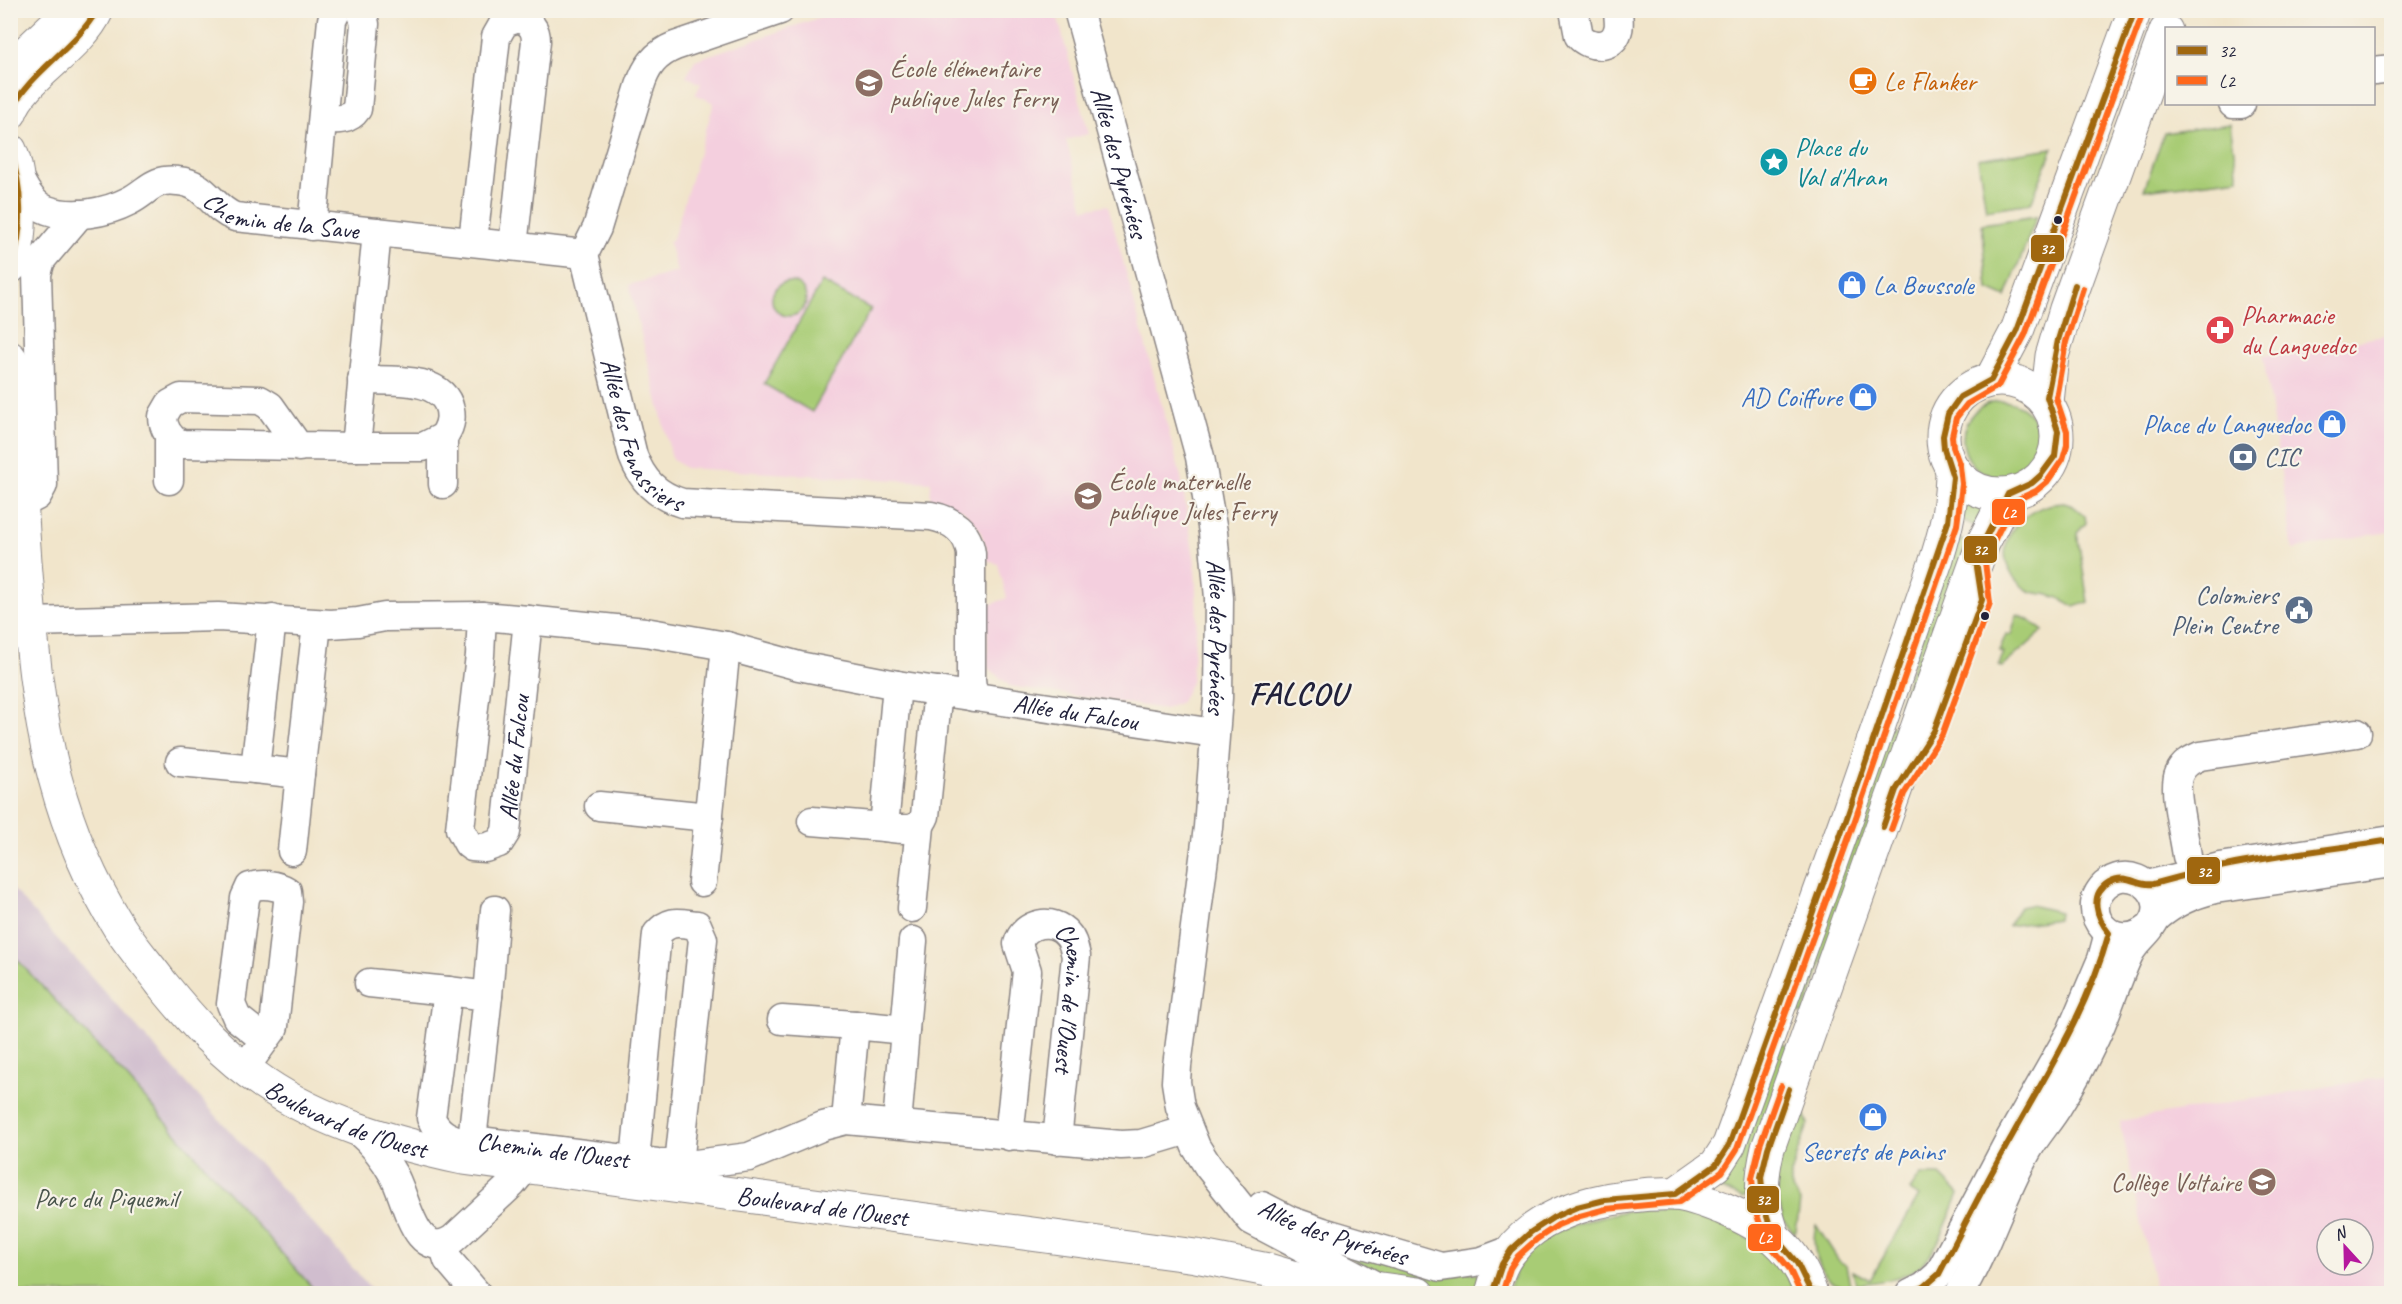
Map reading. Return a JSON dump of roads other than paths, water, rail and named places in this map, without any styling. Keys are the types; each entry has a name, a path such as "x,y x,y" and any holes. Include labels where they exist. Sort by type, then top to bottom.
{"street":[{"path":"10,68 71,10"},
{"path":"10,113 23,92 81,36 97,10"},
{"path":"312,226 332,20 338,10"},
{"path":"323,118 341,119 352,115 357,109 365,24 361,10"},
{"path":"584,254 597,228 640,86 648,67 662,52 675,46 780,10"},
{"name":"Allée des Pyrénées","path":"1078,10 1200,457 1207,492 1220,612 1218,698 1208,828 1177,1066 1178,1095 1188,1130 1208,1166 1251,1220 1380,1287"},
{"path":"1574,10 1579,36 1592,45 1601,46 1615,38 1618,30 1618,10"},
{"path":"1992,380 2017,331 2135,10"},
{"path":"2168,27 2174,10"},
{"path":"472,241 496,37 498,29 504,23 519,18 532,26 536,33 536,41 513,246"},
{"path":"2047,402 2052,356 2066,309 2165,36"},
{"path":"2375,71 2391,69"},
{"path":"10,267 16,258 19,243 13,160"},
{"name":"Chemin de la Save","path":"13,160 29,194 46,210 80,214 101,211 130,201 154,183 178,181 198,186 223,211 235,217 584,254"},
{"path":"21,504 37,496 43,485 37,274 41,260 80,214"},
{"path":"356,447 377,232"},
{"name":"Allée des Fenassiers","path":"584,254 633,456 647,482 667,497 688,504 931,516 952,522 968,542 971,554 973,696"},
{"name":"Boulevard de l'Ouest","path":"10,358 17,382 22,625 54,775 68,822 100,894 119,927 189,1017 218,1047 265,1084 357,1130 412,1147 467,1147"},
{"path":"362,380 420,384 438,391 448,403 449,426 443,437 443,484"},
{"path":"1992,380 2012,380 2031,388 2047,402 2055,418 2058,435 2056,453 2048,469 2037,481 2024,489 2008,494 1992,494 1976,489 1962,480 1952,468 1945,451 1943,433 1947,416 1957,398 1973,386 1992,380"},
{"path":"299,447 270,405 254,399 184,398 168,407 163,416 164,427 169,435 182,444 299,447 423,447 443,437"},
{"path":"169,435 169,480"},
{"path":"1675,1194 1716,1165 1728,1145 1847,817 1937,558 1951,506 1952,468"},
{"path":"1773,1236 1764,1207 1761,1177 1768,1148 1976,561 2008,494"},
{"name":"Allée du Falcou","path":"22,625 218,617 272,619 317,624 348,624 385,617 482,616 528,620 645,632 726,646 799,666 897,685 1214,733"},
{"name":"Allée du Falcou","path":"482,616 480,655 460,829 468,844 479,848 499,843 506,832 528,620"},
{"path":"255,769 272,619"},
{"path":"292,851 317,624"},
{"path":"702,882 726,646"},
{"path":"884,827 897,685"},
{"path":"912,908 920,826 925,816 938,691"},
{"path":"2187,856 2176,787 2179,772 2190,760 2200,756 2357,733"},
{"path":"180,762 300,774"},
{"path":"599,806 709,817"},
{"path":"812,821 909,830 920,826"},
{"path":"2147,885 2220,867 2391,840"},
{"path":"1954,1288 1990,1234 2004,1195 2028,1149 2058,1107 2096,1037 2130,952 2152,923 2157,905 2154,894 2147,885 2138,879 2126,877 2116,878 2107,883 2100,891 2096,901 2098,920 2109,933 2125,939 2142,934 2152,923 2172,904 2189,895 2215,889 2391,863"},
{"name":"Boulevard de l'Ouest","path":"244,1069 273,1029 288,896 284,889 263,885 250,887 244,898 231,1004 237,1018 265,1040"},
{"path":"467,1147 488,996 495,910"},
{"path":"676,922 697,925 703,939 696,1005 657,1168 651,1000 657,934 665,925 676,922"},
{"name":"Chemin de l'Ouest","path":"1010,1136 1027,971 1018,944 1028,929 1050,923 1067,933 1076,956 1057,1140"},
{"path":"1954,1288 2010,1139 2071,1032 2102,959 2109,933"},
{"path":"897,1124 913,941"},
{"path":"369,983 488,996"},
{"name":"Boulevard de l'Ouest","path":"448,991 431,1118 441,1133 467,1147 525,1168 657,1168 1196,1256 1292,1277 1418,1293"},
{"path":"651,1000 696,1005"},
{"path":"782,1020 905,1030"},
{"path":"846,1120 855,1025"},
{"name":"Chemin de l'Ouest","path":"467,1147 657,1168 749,1157 824,1126 846,1120 1121,1145 1141,1144 1188,1130"},
{"path":"357,1130 369,1140 393,1174 408,1213 421,1236 430,1243 443,1244 453,1239 512,1184 525,1168"},
{"name":"Allée des Pyrénées","path":"1228,1189 1291,1221 1405,1258 1441,1267 1482,1261 1511,1250"},
{"path":"1492,1293 1502,1264 1511,1250 1554,1216 1577,1207 1634,1196 1675,1194 1707,1202 1748,1219 1773,1236 1793,1258 1814,1292"},
{"path":"443,1244 448,1260 477,1293"},
{"path":"1910,1293 1924,1287 1954,1288"}],"place":[{"name":"Le Flanker","path":"1863,81"},
{"name":"École élémentaire publique Jules Ferry","path":"869,83"},
{"name":"Place du Val d'Aran","path":"1774,162"},
{"name":"La Boussole","path":"1852,285"},
{"name":"Pharmacie du Languedoc","path":"2220,330"},
{"name":"AD Coiffure","path":"1863,397"},
{"name":"Place du Languedoc","path":"2332,424"},
{"name":"CIC","path":"2243,457"},
{"name":"École maternelle publique Jules Ferry","path":"1088,496"},
{"name":"Colomiers Plein Centre","path":"2299,610"},
{"name":"Secrets de pains","path":"1873,1117"},
{"name":"Collège Voltaire","path":"2262,1182"}],"district":[{"name":"FALCOU","path":"1298,693"}],"park label":[{"name":"Parc du Piquemil","path":"106,1198"}]}
